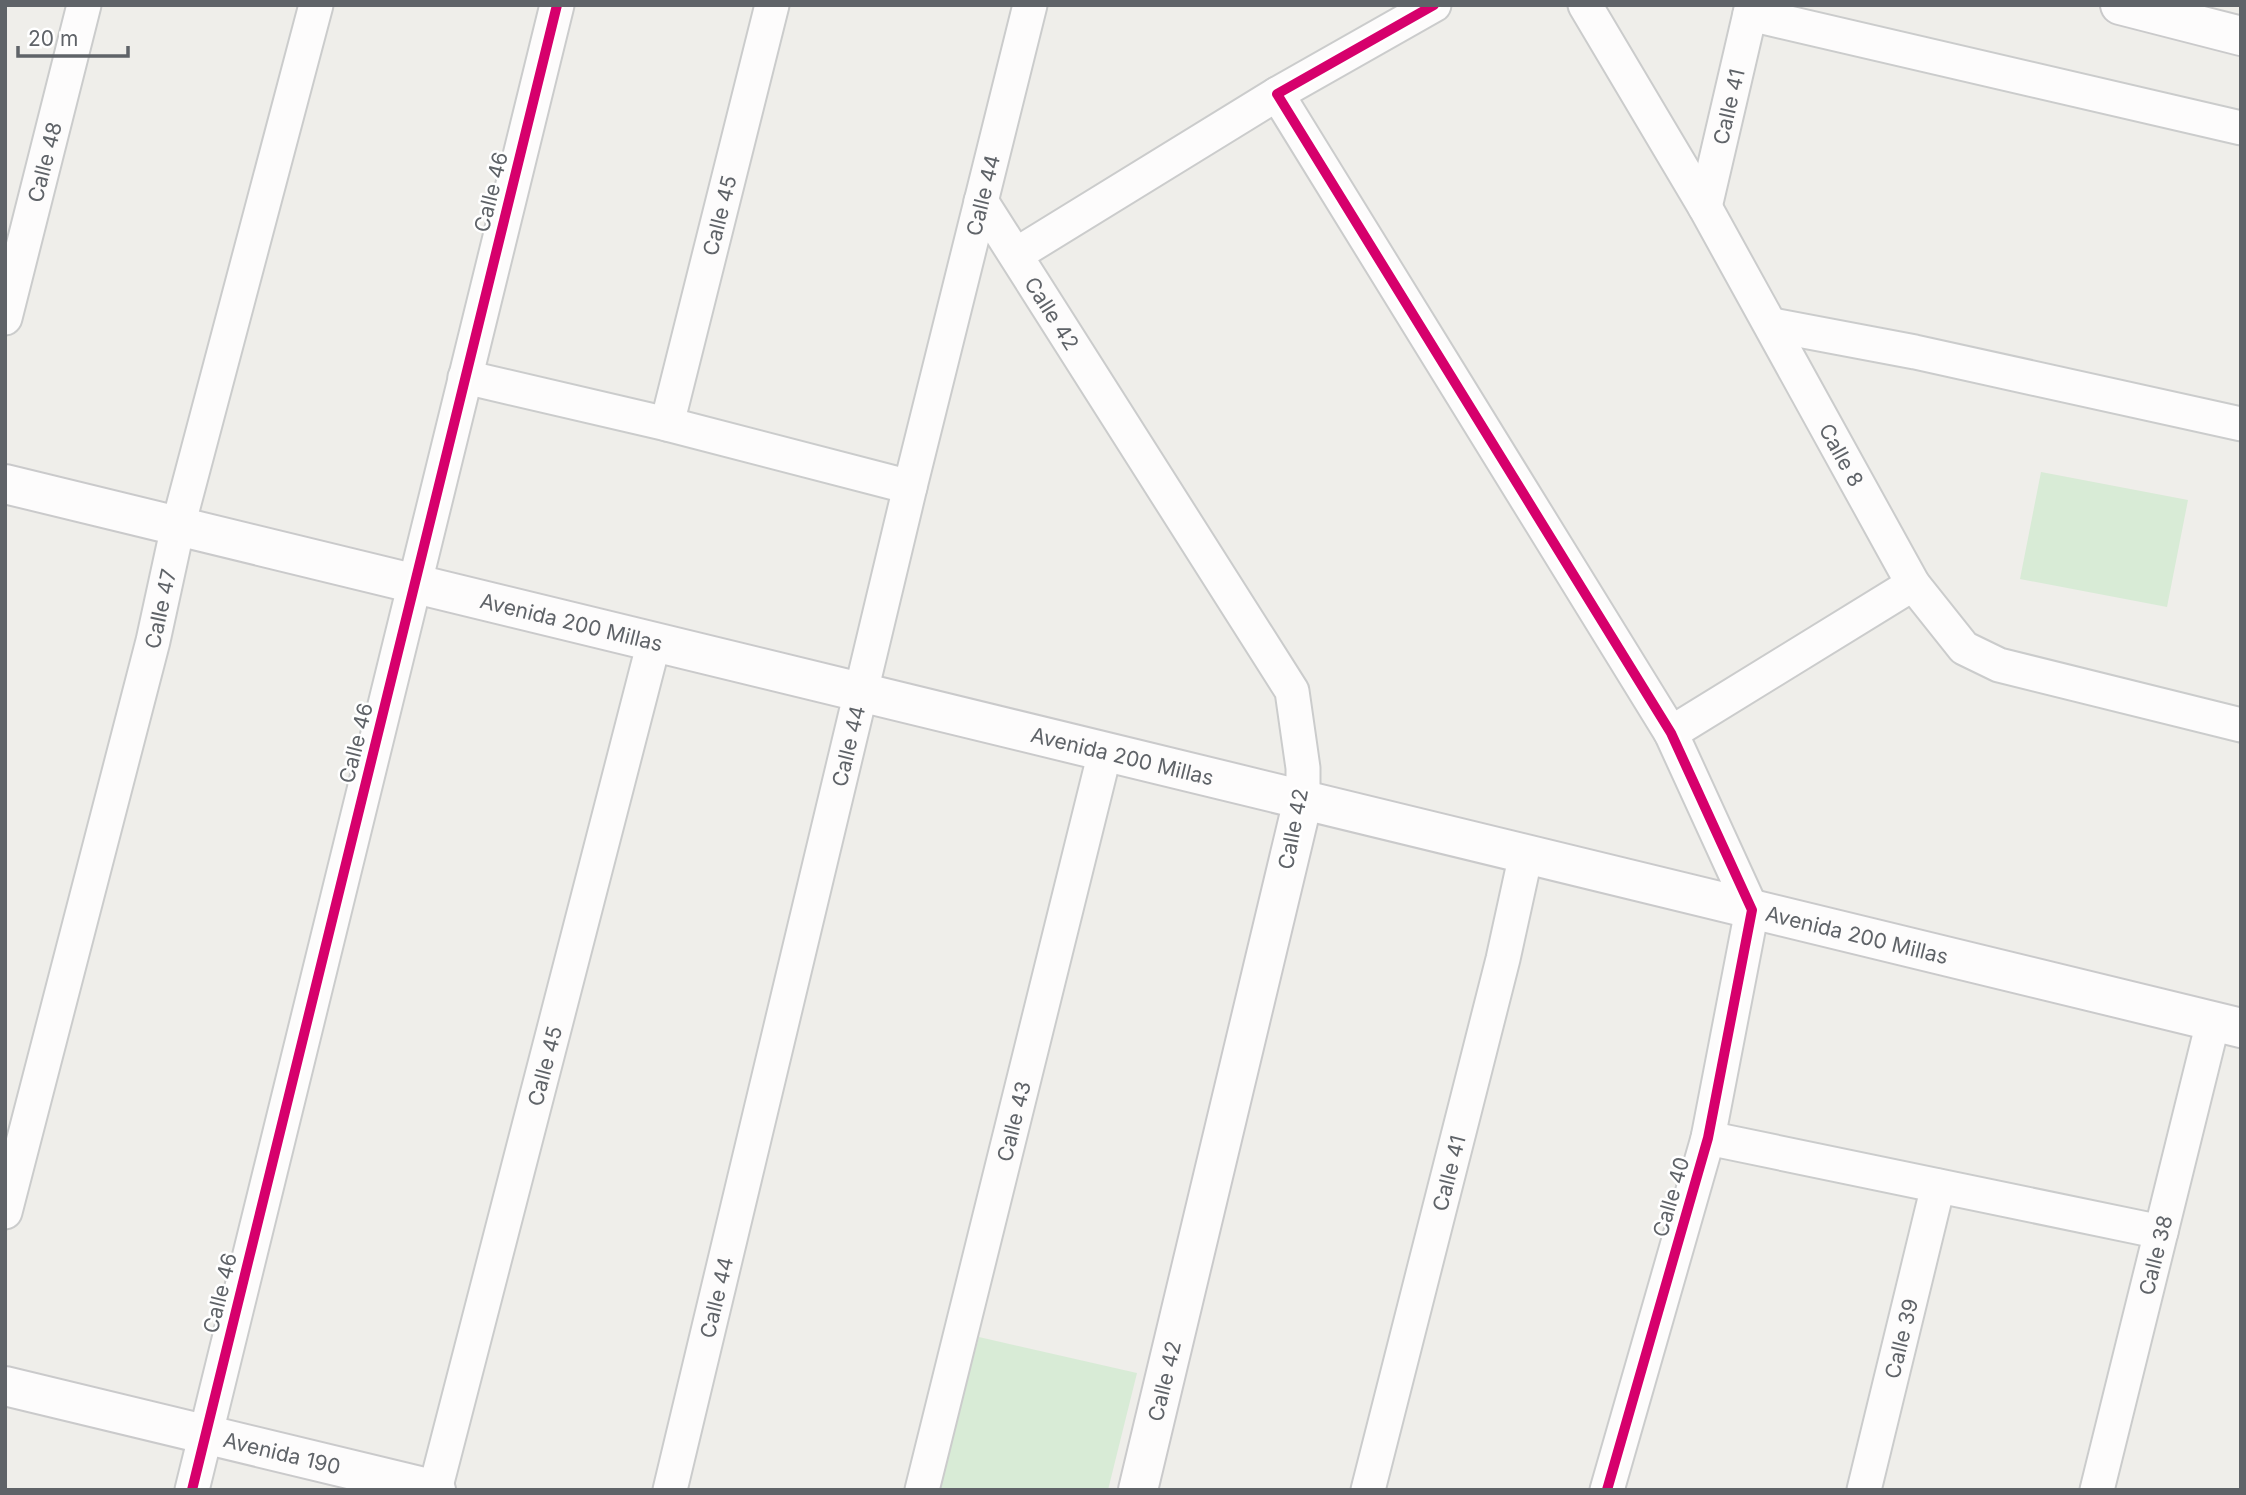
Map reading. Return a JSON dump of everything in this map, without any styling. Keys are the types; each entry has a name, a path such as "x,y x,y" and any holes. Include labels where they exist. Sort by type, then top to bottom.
{"main road":[{"path":"2120,5 2241,36"},
{"name":"Avenida 200 Millas","path":"5,484 2227,1025"},
{"name":"Calle 42","path":"1138,1490 1303,800"},
{"name":"Avenida 190","path":"5,1386 435,1490"}],"street":[{"name":"Calle 48","path":"5,318 84,5"},
{"name":"Calle 47","path":"5,1212 153,641 178,526 316,5"},
{"name":"Calle 46","path":"192,1490 557,5"},
{"name":"Calle 45","path":"667,424 772,5"},
{"name":"Calle 44","path":"670,1490 910,487 1030,5"},
{"path":"1017,254 1277,94 1433,5"},
{"name":"Calle 8","path":"1585,5 1705,207 1913,584 1964,648 1999,665 2241,724"},
{"path":"1751,10 2241,128"},
{"name":"Calle 41","path":"1705,207 1751,10"},
{"path":"1277,94 1671,733 1752,909"},
{"name":"Calle 42","path":"981,201 1292,691 1303,768 1303,800"},
{"path":"1772,326 1915,352 2241,424"},
{"path":"465,377 667,424 910,487"},
{"path":"1671,733 1913,584"},
{"name":"Calle 45","path":"435,1490 654,642"},
{"name":"Calle 43","path":"922,1490 1105,752"},
{"name":"Calle 41","path":"1367,1490 1503,959 1526,854"},
{"name":"Calle 40","path":"1607,1490 1708,1138 1752,909"},
{"name":"Calle 38","path":"2097,1490 2161,1232 2227,1025"},
{"path":"1708,1138 2161,1232"},
{"name":"Calle 39","path":"1864,1490 1938,1186"}],"green space":[{"path":"2041,472 2188,500 2167,607 2020,579"},
{"path":"979,1337 1137,1373 1108,1490 937,1490"}],"cycle path":[{"path":"192,1490 557,5"},
{"path":"1434,5 1277,94 1671,733 1752,910 1708,1138 1607,1490"}]}
